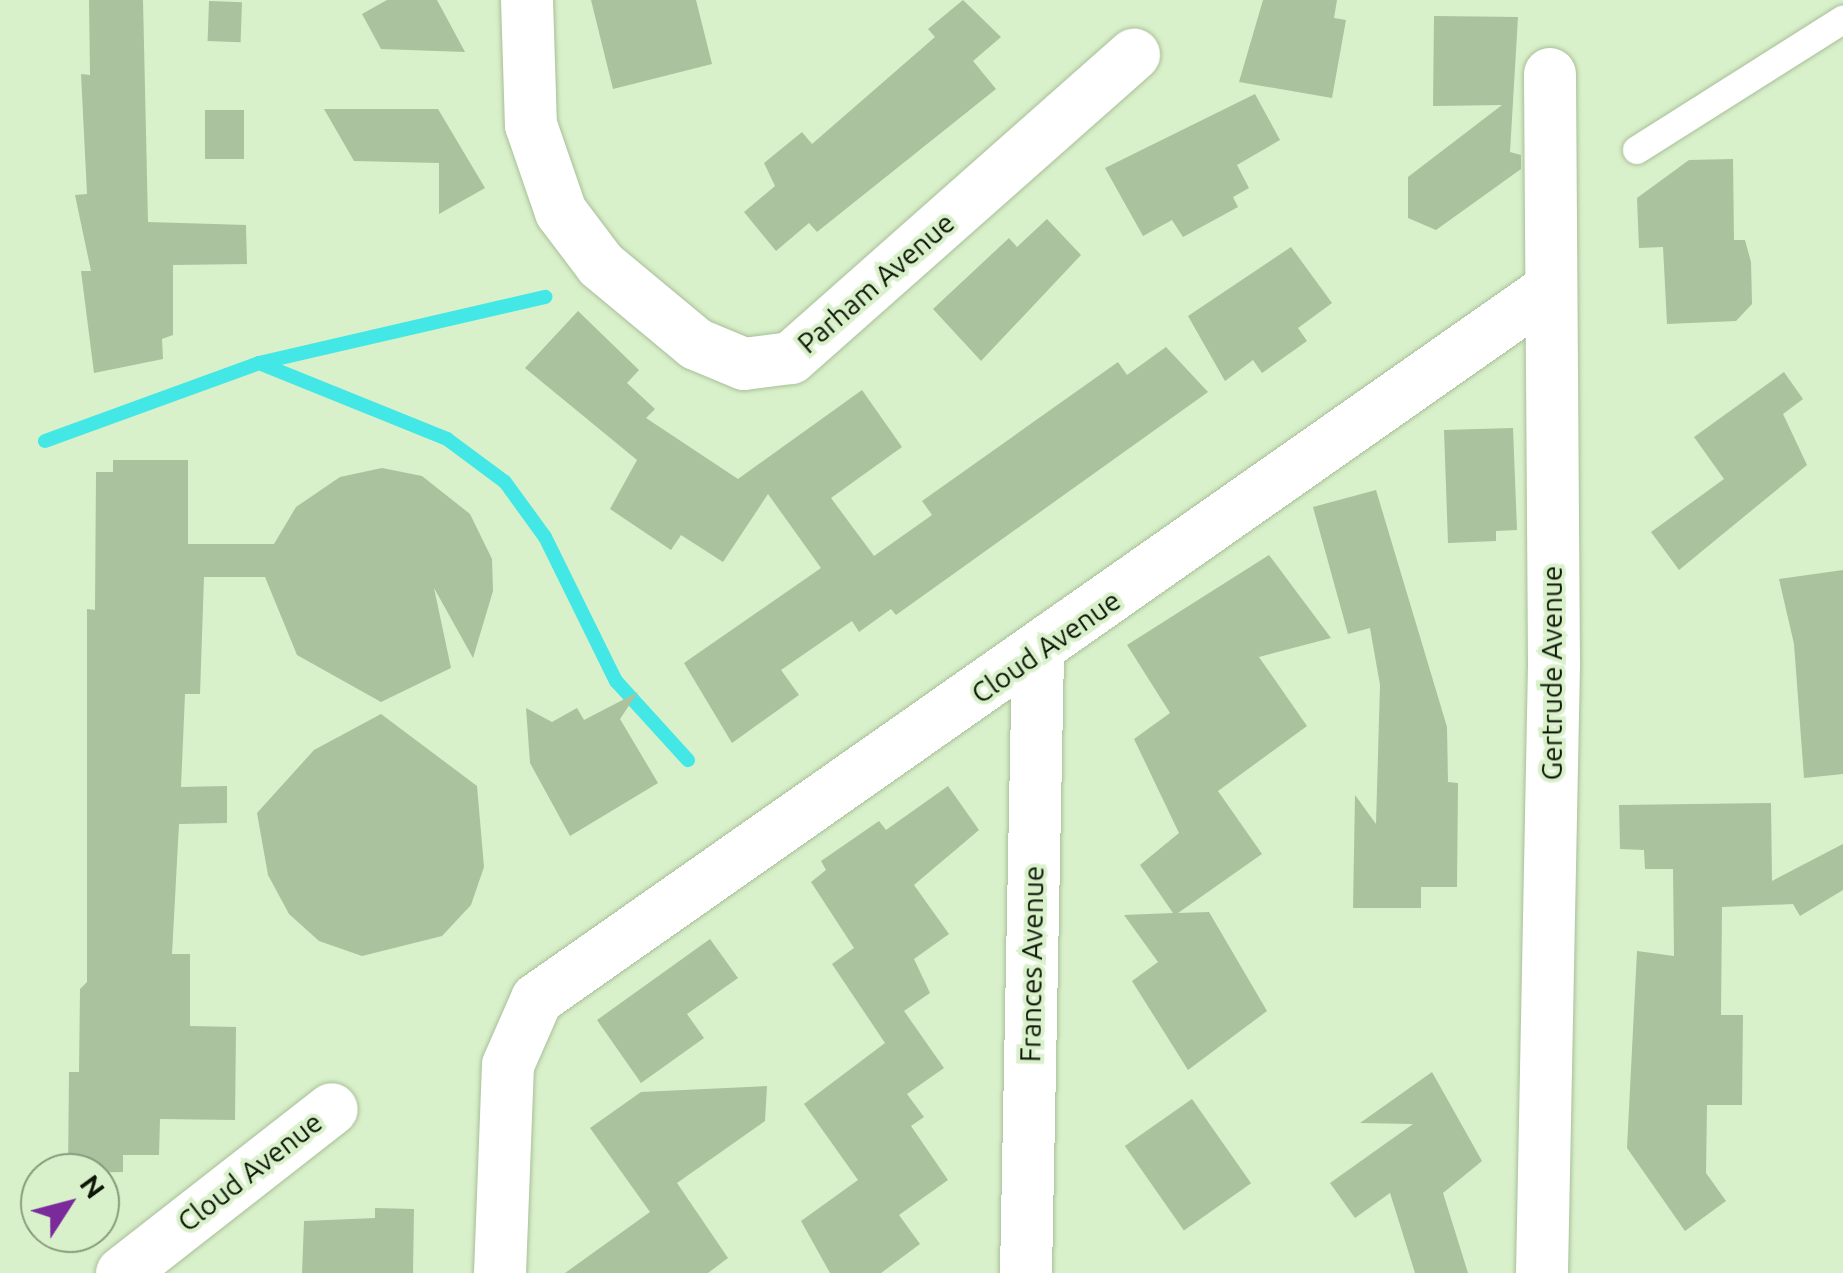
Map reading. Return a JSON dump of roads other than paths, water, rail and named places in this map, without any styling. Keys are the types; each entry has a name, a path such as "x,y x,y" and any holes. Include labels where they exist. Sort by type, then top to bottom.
{"street":[{"name":"Parham Avenue","path":"527,0 530,125 561,212 601,265 696,344 744,364 791,358 1134,55"},
{"name":"Gertrude Avenue","path":"1542,1273 1554,665 1550,74"},
{"name":"Cloud Avenue","path":"500,1273 508,1066 537,999 1038,654 1550,289"},
{"name":"Frances Avenue","path":"1026,1273 1038,654"},
{"name":"Cloud Avenue","path":"122,1273 332,1109"}],"lane":[{"path":"1637,150 1843,20"}],"waterway":[{"path":"45,441 259,363 545,297"},
{"path":"259,363 447,439 505,482 545,537 616,681 688,760"}]}
